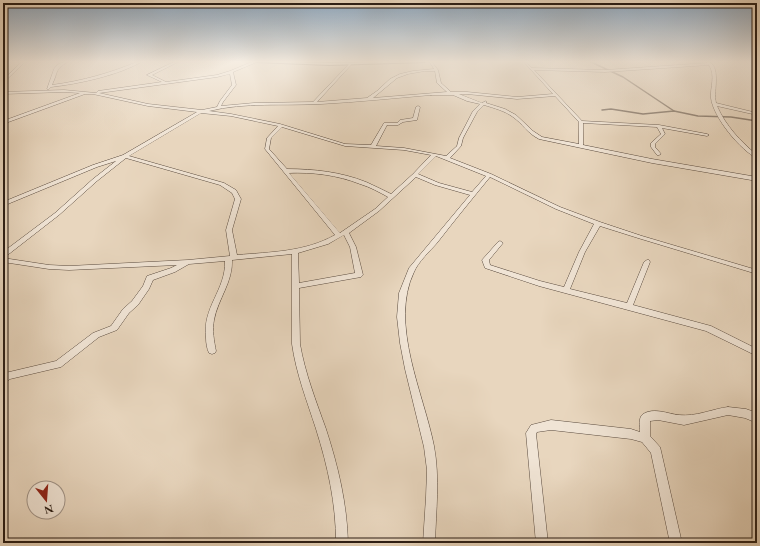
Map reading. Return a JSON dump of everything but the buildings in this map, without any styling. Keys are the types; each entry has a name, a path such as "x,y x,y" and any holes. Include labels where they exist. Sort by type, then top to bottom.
{"street":[{"path":"45,91 50,86"},
{"path":"3,93 45,91 93,93 141,86"},
{"path":"219,107 220,102 233,86"},
{"path":"315,102 329,86"},
{"path":"369,98 374,96 384,86"},
{"path":"443,86 453,94 512,113 533,135 581,147 757,179"},
{"path":"548,86 581,122 581,147"},
{"path":"713,86 712,92 714,104 721,117 739,142 757,157"},
{"path":"3,124 86,93"},
{"path":"93,93 148,105 231,115 281,126 345,145 404,149 447,158 489,175 558,208 598,223 640,238 757,272"},
{"path":"3,255 57,214 95,180 125,156 200,112 219,107 254,104 467,93 494,97 517,98 556,95"},
{"path":"447,158 459,146 461,138 476,110 482,104 494,97"},
{"path":"714,104 757,114"},
{"path":"372,146 386,124 398,124 402,121 415,119 418,107"},
{"path":"581,122 659,126 707,134"},
{"path":"281,126 269,138 267,149 339,236"},
{"path":"659,126 663,134 653,144 653,147 659,154"},
{"path":"3,260 49,267 69,268 188,262 295,252 326,243 346,232 377,210 415,176 434,155"},
{"path":"3,204 95,166 125,156 222,184 233,190 238,199 229,230 231,258 230,267 228,279 220,294 210,320 212,351"},
{"path":"286,172 315,172 341,176 364,183 392,196"},
{"path":"429,543 432,470 427,440 406,358 402,320 402,296 405,281 411,270 489,175"},
{"path":"415,176 437,184 474,194"},
{"path":"566,290 582,252 598,223"},
{"path":"295,286 359,275 353,247 346,232"},
{"path":"500,242 485,260 487,266 629,308 708,328 757,353"},
{"path":"295,252 296,344 298,358 321,430 340,501 343,525 342,543"},
{"path":"3,380 8,376 58,364 96,335 114,328 126,310 135,303 146,287 150,278 173,270 188,262"},
{"path":"629,308 647,262"},
{"path":"645,438 645,419 651,415 683,420 738,410 757,418"},
{"path":"542,543 531,433 534,428 550,425 631,434 645,438 656,451 676,543"}],"waterway":[{"path":"637,86 674,111"},
{"path":"602,110 611,109 643,114 674,111"},
{"path":"674,111 698,116 731,117 757,121"}]}
